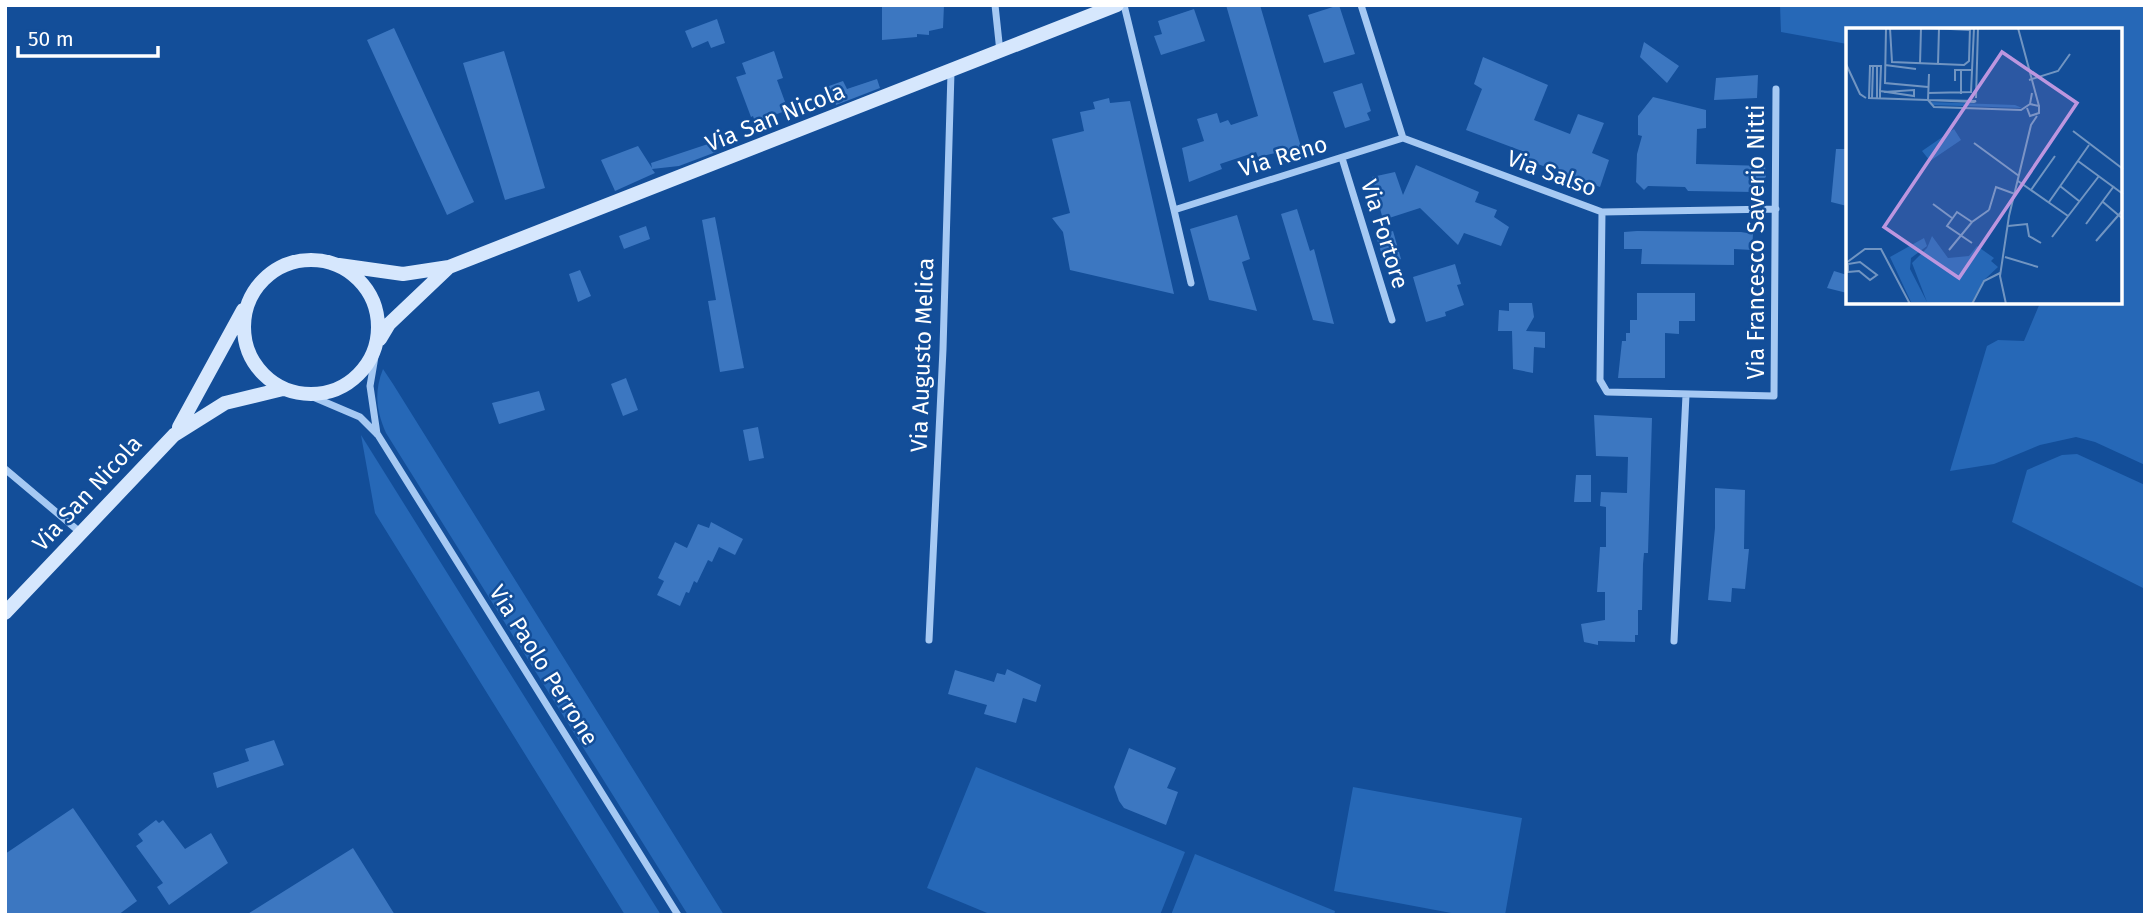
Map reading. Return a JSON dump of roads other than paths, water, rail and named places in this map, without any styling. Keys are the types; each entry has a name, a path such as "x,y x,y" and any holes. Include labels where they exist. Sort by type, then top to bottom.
{"street":[{"path":"995,5 1000,52"},
{"name":"Via San Nicola","path":"5,613 174,435 262,280 287,263 304,259 403,274 449,267 1117,5"},
{"path":"1124,5 1191,283"},
{"path":"1362,5 1403,138"},
{"name":"Via Augusto Melica","path":"929,640 943,349 951,72"},
{"name":"Via Francesco Saverio Nitti","path":"1686,395 1774,396 1776,89"},
{"name":"Via Reno","path":"1174,210 1403,138"},
{"name":"Via Salso","path":"1403,138 1602,212 1776,209"},
{"name":"Via Fortore","path":"1342,159 1392,320"},
{"path":"1602,212 1600,380 1607,392 1686,395 1674,641"},
{"path":"339,265 359,279 373,299 379,323 377,345"},
{"name":"Via San Nicola","path":"174,435 225,403 283,389 306,394 333,391 354,379 366,367 389,324 449,267"},
{"name":"Via San Nicola","path":"247,303 244,334 248,352 258,369 283,389"},
{"name":"Via Paolo Perrone","path":"377,345 370,386 377,435"},
{"name":"Via Paolo Perrone","path":"306,394 360,417 377,435 678,915"},
{"path":"5,469 81,533"}]}
